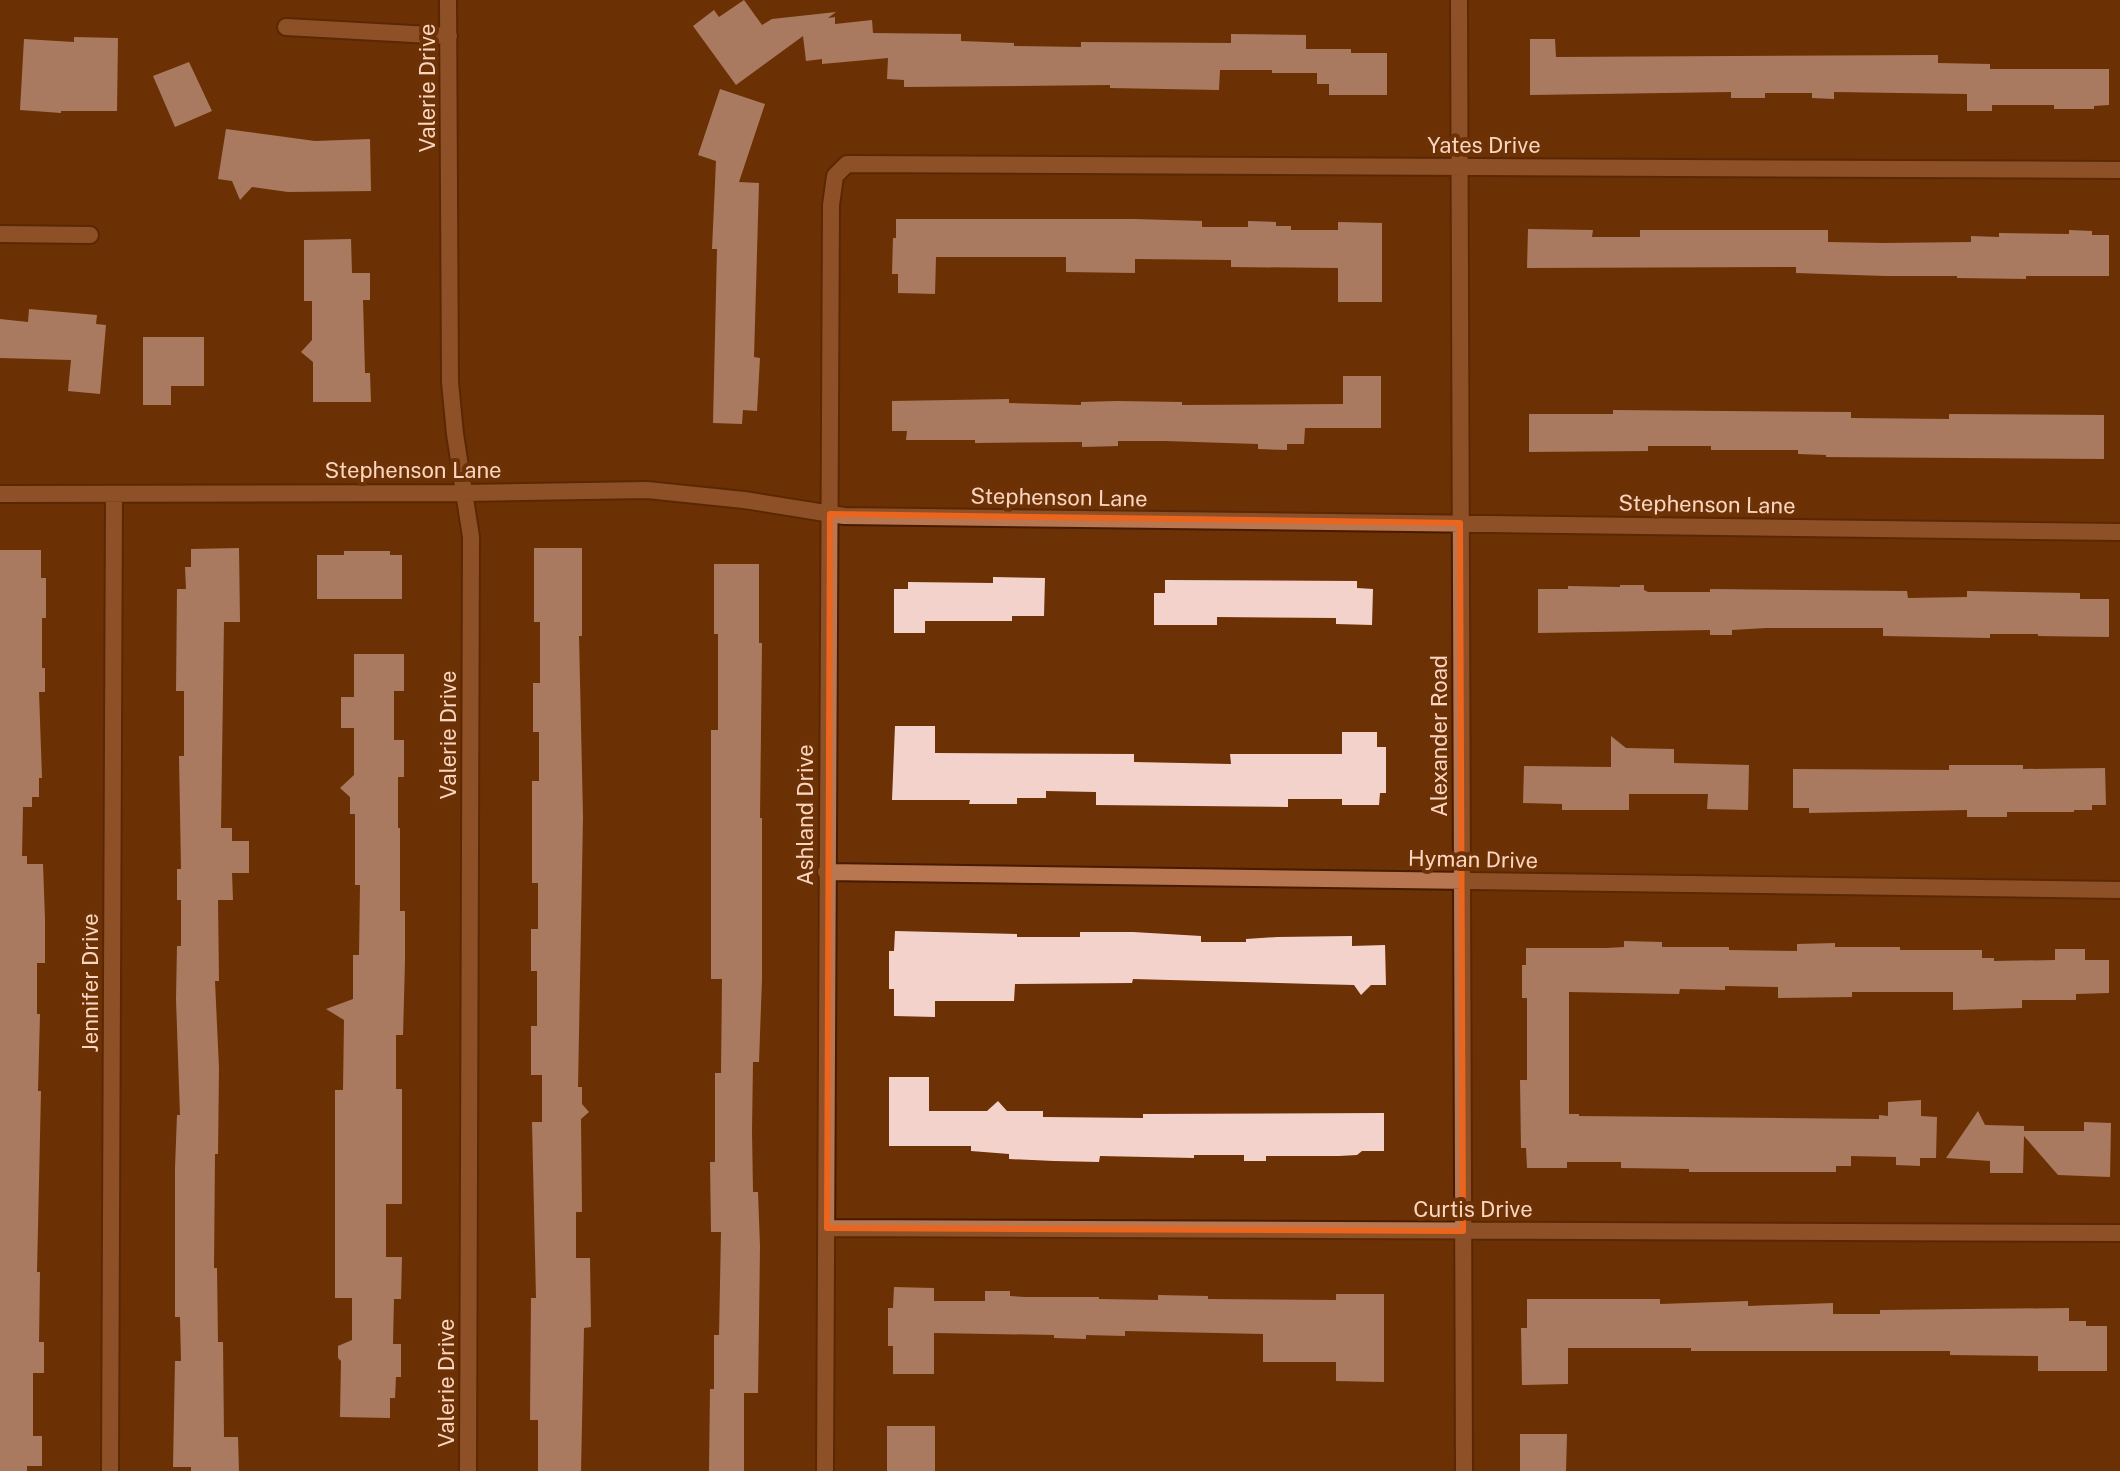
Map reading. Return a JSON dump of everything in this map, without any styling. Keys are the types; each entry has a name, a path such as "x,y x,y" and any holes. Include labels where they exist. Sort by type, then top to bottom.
{"street":[{"name":"Valerie Drive","path":"448,0 450,382 471,537 468,1471"},
{"name":"Alexander Road","path":"1459,0 1464,1471"},
{"path":"286,27 449,36"},
{"name":"Yates Drive","path":"847,164 2120,170"},
{"name":"Ashland Drive","path":"825,1471 831,205 835,176 847,164"},
{"path":"0,234 90,235"},
{"name":"Stephenson Lane","path":"0,494 647,490 744,500 830,514 2120,532"},
{"name":"Jennifer Drive","path":"110,1471 114,495"},
{"name":"Hyman Drive","path":"826,872 2120,890"},
{"name":"Curtis Drive","path":"827,1228 2120,1233"}],"highlighted area":[{"path":"830,514 1460,523 1463,1231 827,1228"}],"building":[{"path":"744,0 762,25 772,19 836,12 828,18 835,17 835,24 872,20 873,33 961,34 961,41 1014,43 1014,46 1081,47 1081,42 1231,43 1231,34 1306,35 1306,49 1387,53 1387,95 1329,95 1329,84 1317,84 1317,73 1272,73 1272,70 1220,70 1219,90 1110,88 1110,85 904,87 904,80 887,79 888,58 822,64 822,59 806,61 803,36 736,85 693,26 714,10 719,17"},
{"path":"74,37 118,38 117,111 61,113 20,110 24,39 74,42"},
{"path":"1530,39 1555,39 1556,57 1938,55 1938,63 1990,64 1990,69 2109,69 2109,105 2094,106 2094,109 2054,109 2054,105 1992,105 1992,111 1967,111 1967,94 1834,92 1834,99 1812,98 1812,93 1765,93 1765,98 1731,98 1731,92 1530,95"},
{"path":"189,62 212,111 175,127 153,76"},
{"path":"720,89 765,104 739,182 759,183 754,357 760,358 757,411 743,410 742,424 713,423 717,249 712,249 716,161 698,155"},
{"path":"226,129 315,141 370,139 371,191 288,192 252,187 240,200 232,181 218,179"},
{"path":"896,219 1135,219 1202,221 1202,227 1248,227 1248,221 1276,222 1276,226 1291,226 1291,230 1338,230 1338,222 1382,223 1382,302 1338,302 1338,268 1231,267 1231,260 1135,259 1135,273 1066,272 1066,257 936,257 935,294 898,293 898,274 892,274"},
{"path":"1528,229 1593,230 1592,237 1640,237 1640,230 1828,230 1828,242 1885,243 1971,242 1971,236 1999,237 1999,233 2069,234 2069,230 2092,231 2092,235 2109,235 2109,276 2026,276 2026,279 1885,276 1796,273 1796,267 1527,268"},
{"path":"351,239 352,273 370,273 370,300 363,300 365,373 370,373 371,402 313,402 313,362 301,352 312,340 312,301 304,301 304,240"},
{"path":"29,309 97,315 96,324 106,325 100,394 68,391 71,360 0,358 0,319 28,322"},
{"path":"143,337 204,337 204,386 171,386 171,405 143,405"},
{"path":"1343,376 1381,376 1381,428 1305,428 1304,444 1287,444 1287,450 1258,449 1258,444 1165,441 1118,441 1118,446 1082,447 1082,442 906,440 907,431 892,431 892,401 1009,399 1009,403 1081,405 1081,402 1117,401 1182,402 1182,405 1343,404"},
{"path":"1613,410 1851,412 1851,418 1949,419 1949,414 2104,415 2104,459 1826,457 1798,454 1798,450 1711,450 1711,446 1648,446 1648,451 1529,452 1529,414 1613,414"},
{"path":"239,548 240,622 224,622 221,828 232,828 232,841 249,841 249,873 232,873 233,900 218,900 219,981 215,981 219,1068 214,1268 217,1268 218,1342 223,1342 224,1437 238,1437 239,1471 191,1471 191,1467 173,1467 175,1361 181,1361 180,1317 175,1317 175,1168 177,1115 180,1115 176,999 177,946 181,946 181,900 177,900 177,869 181,869 179,756 184,756 184,691 176,691 177,589 186,589 185,567 191,567 191,549"},
{"path":"534,548 582,548 582,636 579,636 583,817 578,1087 582,1087 582,1104 589,1112 581,1119 582,1212 576,1212 576,1258 590,1258 591,1327 584,1328 581,1471 538,1471 538,1420 530,1420 531,1298 536,1298 532,1122 542,1122 542,1075 531,1075 531,1026 537,1026 537,971 531,971 531,929 538,929 538,883 532,883 532,781 539,781 539,732 533,732 533,683 540,683 540,622 534,622"},
{"path":"0,550 41,550 41,578 46,578 46,618 42,618 45,692 39,692 42,778 39,778 39,797 32,797 32,807 23,807 22,856 27,856 27,864 43,864 45,919 45,963 37,963 37,1014 40,1014 38,1091 41,1091 37,1272 40,1272 39,1342 44,1342 44,1373 33,1373 33,1436 42,1436 42,1466 27,1466 27,1471 0,1471"},
{"path":"344,551 390,551 390,555 402,555 402,599 317,599 317,555 344,555"},
{"path":"714,564 759,564 759,643 762,643 762,979 759,1062 753,1062 752,1131 753,1192 758,1192 760,1247 758,1393 744,1393 744,1471 709,1471 710,1389 714,1389 714,1335 719,1335 721,1232 711,1232 710,1162 715,1162 715,1073 721,1073 722,979 711,979 711,730 718,730"},
{"path":"993,577 1045,578 1044,616 1012,616 1012,621 925,621 925,633 894,633 894,589 908,589 908,582 993,583"},
{"path":"1165,580 1357,581 1357,588 1373,589 1372,625 1336,624 1336,618 1217,617 1217,625 1154,625 1154,593 1165,593"},
{"path":"1644,585 1644,590 1648,592 1710,592 1710,589 1907,591 1908,598 1967,597 1967,591 2080,593 2080,599 2109,599 2109,637 2038,634 1990,634 1990,638 1883,636 1883,628 1766,628 1732,630 1732,635 1710,635 1710,630 1538,633 1538,589"},
{"path":"354,654 404,654 404,691 394,691 394,740 404,740 404,777 398,777 400,911 405,911 403,1035 396,1035 396,1089 402,1089 402,1204 386,1204 386,1257 402,1257 401,1299 394,1299 393,1344 401,1344 401,1377 396,1377 395,1398 390,1398 390,1418 340,1417 341,1361 338,1346 352,1340 352,1298 335,1298 335,1090 343,1090 344,1020 326,1009 353,999 353,955 359,955 360,885 355,885 355,814 350,814 350,797 340,788 354,775 354,728 341,728 341,697 354,697"},
{"path":"895,726 935,726 935,753 1134,754 1134,762 1231,764 1230,754 1342,754 1342,732 1377,732 1377,747 1386,747 1386,793 1380,793 1379,805 1342,805 1342,799 1288,799 1288,807 1096,805 1096,792 1046,791 1046,798 1017,798 1017,804 969,804 970,800 892,800"},
{"path":"1611,736 1626,748 1674,749 1674,763 1749,765 1748,810 1707,809 1708,794 1629,794 1629,810 1562,810 1562,804 1523,803 1524,766 1611,767"},
{"path":"1949,765 2023,765 2023,769 2105,768 2106,805 2092,805 2092,810 2074,812 2007,812 2007,817 1967,817 1967,810 1809,813 1809,808 1793,808 1793,769 1949,770"},
{"path":"895,931 1017,934 1017,937 1080,937 1080,932 1133,932 1201,936 1201,942 1352,936 1352,946 1385,945 1386,985 1371,985 1361,995 1354,985 1133,979 1132,983 1015,984 1014,1001 935,1001 935,1017 894,1016 894,989 889,989 889,951 894,951"},
{"path":"1624,941 1662,942 1662,947 1729,947 1729,950 1797,951 1797,944 1835,943 1835,947 1982,950 1982,958 1994,958 1994,961 2055,960 2055,949 2085,949 2085,960 2109,960 2109,993 2076,994 2076,1000 2022,1000 2022,1008 1953,1010 1953,992 1852,992 1852,997 1778,998 1778,987 1725,986 1725,990 1680,989 1679,994 1569,992 1569,1114 1879,1119 1879,1115 1888,1116 1888,1102 1921,1100 1921,1116 1937,1117 1936,1158 1920,1158 1920,1166 1896,1165 1896,1157 1851,1156 1851,1166 1836,1166 1836,1172 1689,1172 1689,1169 1621,1168 1621,1162 1567,1162 1567,1168 1527,1168 1526,1148 1521,1148 1520,1080 1527,1080 1527,998 1522,998 1522,965 1526,965 1526,948 1624,947"},
{"path":"889,1077 929,1077 929,1111 987,1111 998,1101 1007,1111 1043,1111 1043,1117 1384,1113 1384,1151 1362,1151 1357,1155 1339,1156 1266,1156 1266,1161 1244,1161 1244,1155 1194,1155 1194,1158 1100,1156 1099,1162 1009,1159 1009,1154 971,1151 971,1146 889,1146"},
{"path":"1978,1111 1985,1125 2024,1126 2024,1131 2084,1131 2084,1122 2111,1123 2110,1177 2058,1175 2024,1136 2023,1173 1990,1173 1990,1161 1946,1158"},
{"path":"894,1287 934,1288 934,1301 985,1301 985,1291 1010,1291 1010,1296 1025,1297 1158,1300 1158,1295 1208,1296 1208,1299 1336,1300 1336,1294 1384,1294 1384,1382 1336,1381 1336,1362 1263,1362 1263,1334 1125,1331 1125,1336 1086,1335 1086,1339 1054,1338 1054,1335 934,1333 934,1374 893,1374 893,1346 888,1346 888,1308 893,1308"},
{"path":"1527,1299 1660,1299 1660,1304 1748,1301 1748,1306 1833,1303 1833,1314 1880,1314 1880,1310 2069,1308 2069,1321 2086,1321 2086,1326 2107,1326 2107,1371 2038,1371 2038,1356 1950,1355 1950,1351 1568,1348 1568,1384 1522,1385 1521,1328 1527,1328"},
{"path":"887,1426 935,1426 935,1471 887,1471"},
{"path":"1520,1434 1567,1434 1566,1471 1520,1471"}]}
